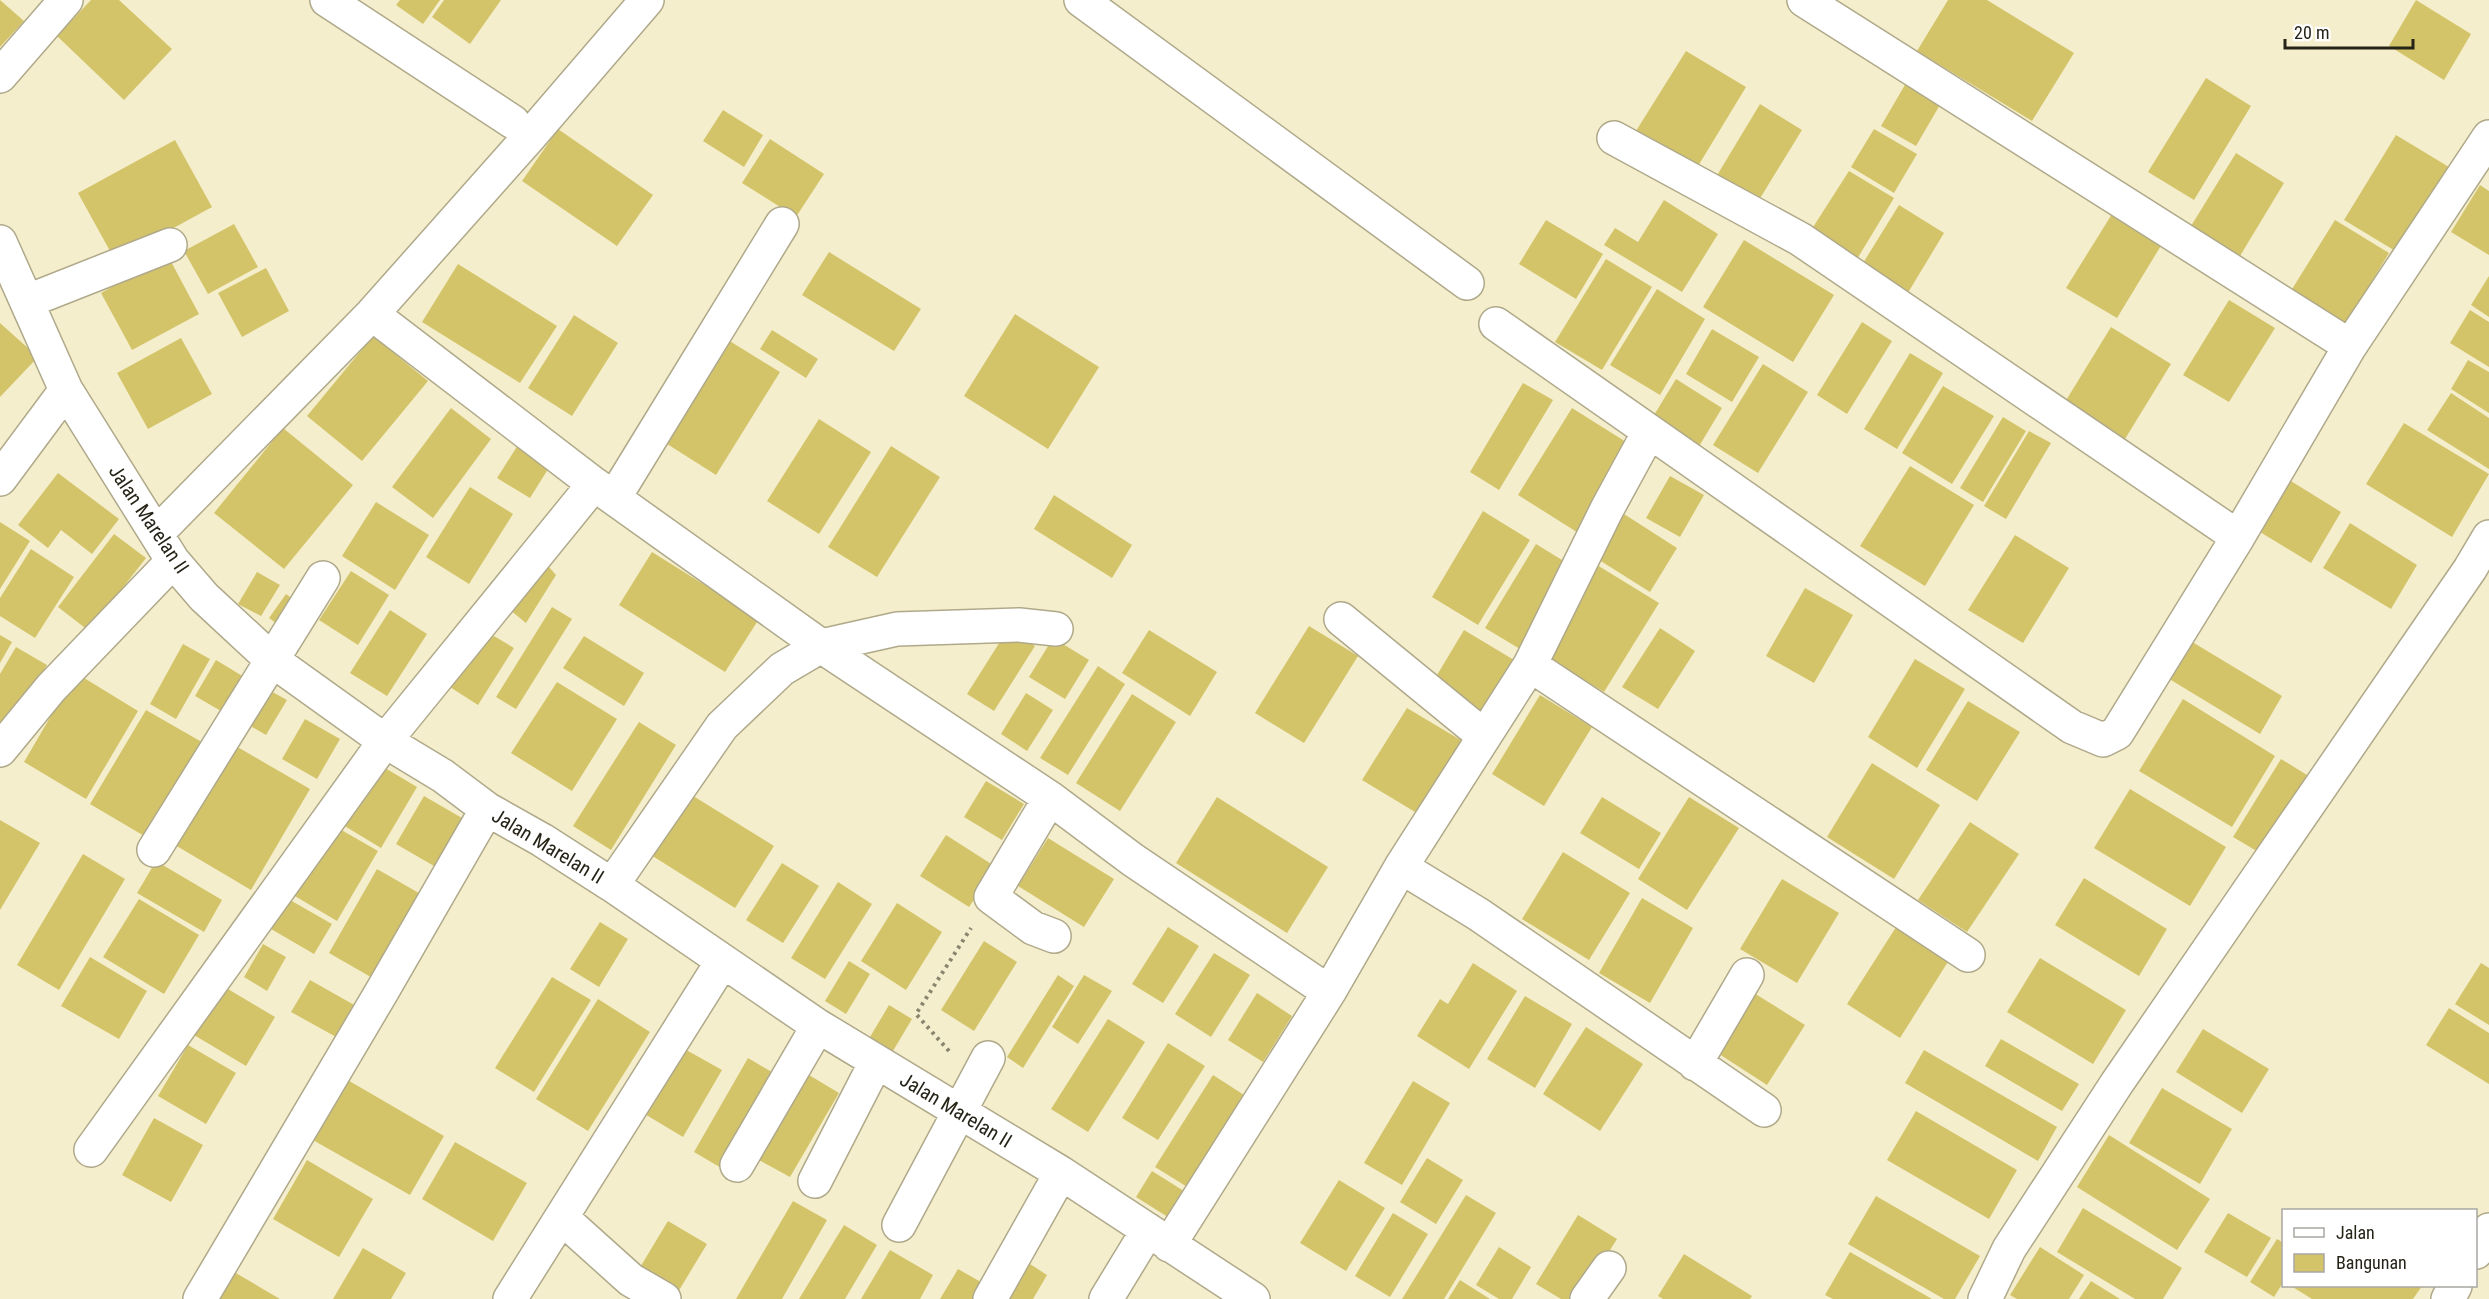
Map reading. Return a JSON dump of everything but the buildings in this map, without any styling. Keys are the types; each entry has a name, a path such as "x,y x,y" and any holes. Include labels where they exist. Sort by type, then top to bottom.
{"street":[{"path":"0,76 66,0"},
{"path":"327,0 513,122"},
{"path":"0,750 165,548 531,135 647,0"},
{"path":"1081,0 1467,283"},
{"path":"1804,0 2350,346"},
{"path":"1496,324 2072,727 2103,740 2117,733 2238,537 2350,346 2489,137"},
{"path":"1614,138 1800,239 2238,537"},
{"path":"92,1150 385,741 604,491 782,224"},
{"name":"Jalan Marelan II","path":"0,242 66,390 165,548 204,597 272,660 385,741 443,776 487,809 542,840 612,885 818,1026 1061,1173 1246,1297"},
{"path":"28,301 170,244"},
{"path":"372,314 604,491 821,646 1050,798 1133,860 1329,992"},
{"path":"0,479 66,390"},
{"path":"1106,1299 1159,1238 1329,992 1401,867 1530,665 1607,509 1649,432"},
{"path":"1985,1299 2009,1249 2111,1093 2470,569 2489,537"},
{"path":"154,850 323,578"},
{"path":"1341,619 1484,736"},
{"path":"612,885 722,726 782,669 821,646 897,629 999,625 1056,629"},
{"path":"1530,665 1968,955"},
{"path":"1050,798 991,897 1033,928 1053,936"},
{"path":"200,1299 487,809"},
{"path":"1401,867 1478,914 1764,1110"},
{"path":"510,1299 722,962"},
{"path":"1695,1064 1747,975"},
{"path":"736,1165 818,1026"},
{"path":"899,1225 988,1058"},
{"path":"816,1181 876,1062"},
{"path":"990,1299 1061,1173"},
{"path":"562,1218 631,1280 664,1299"},
{"path":"2477,1249 2489,1230"},
{"path":"1587,1299 1609,1268"}],"path":[{"path":"916,1014 991,897"}]}
